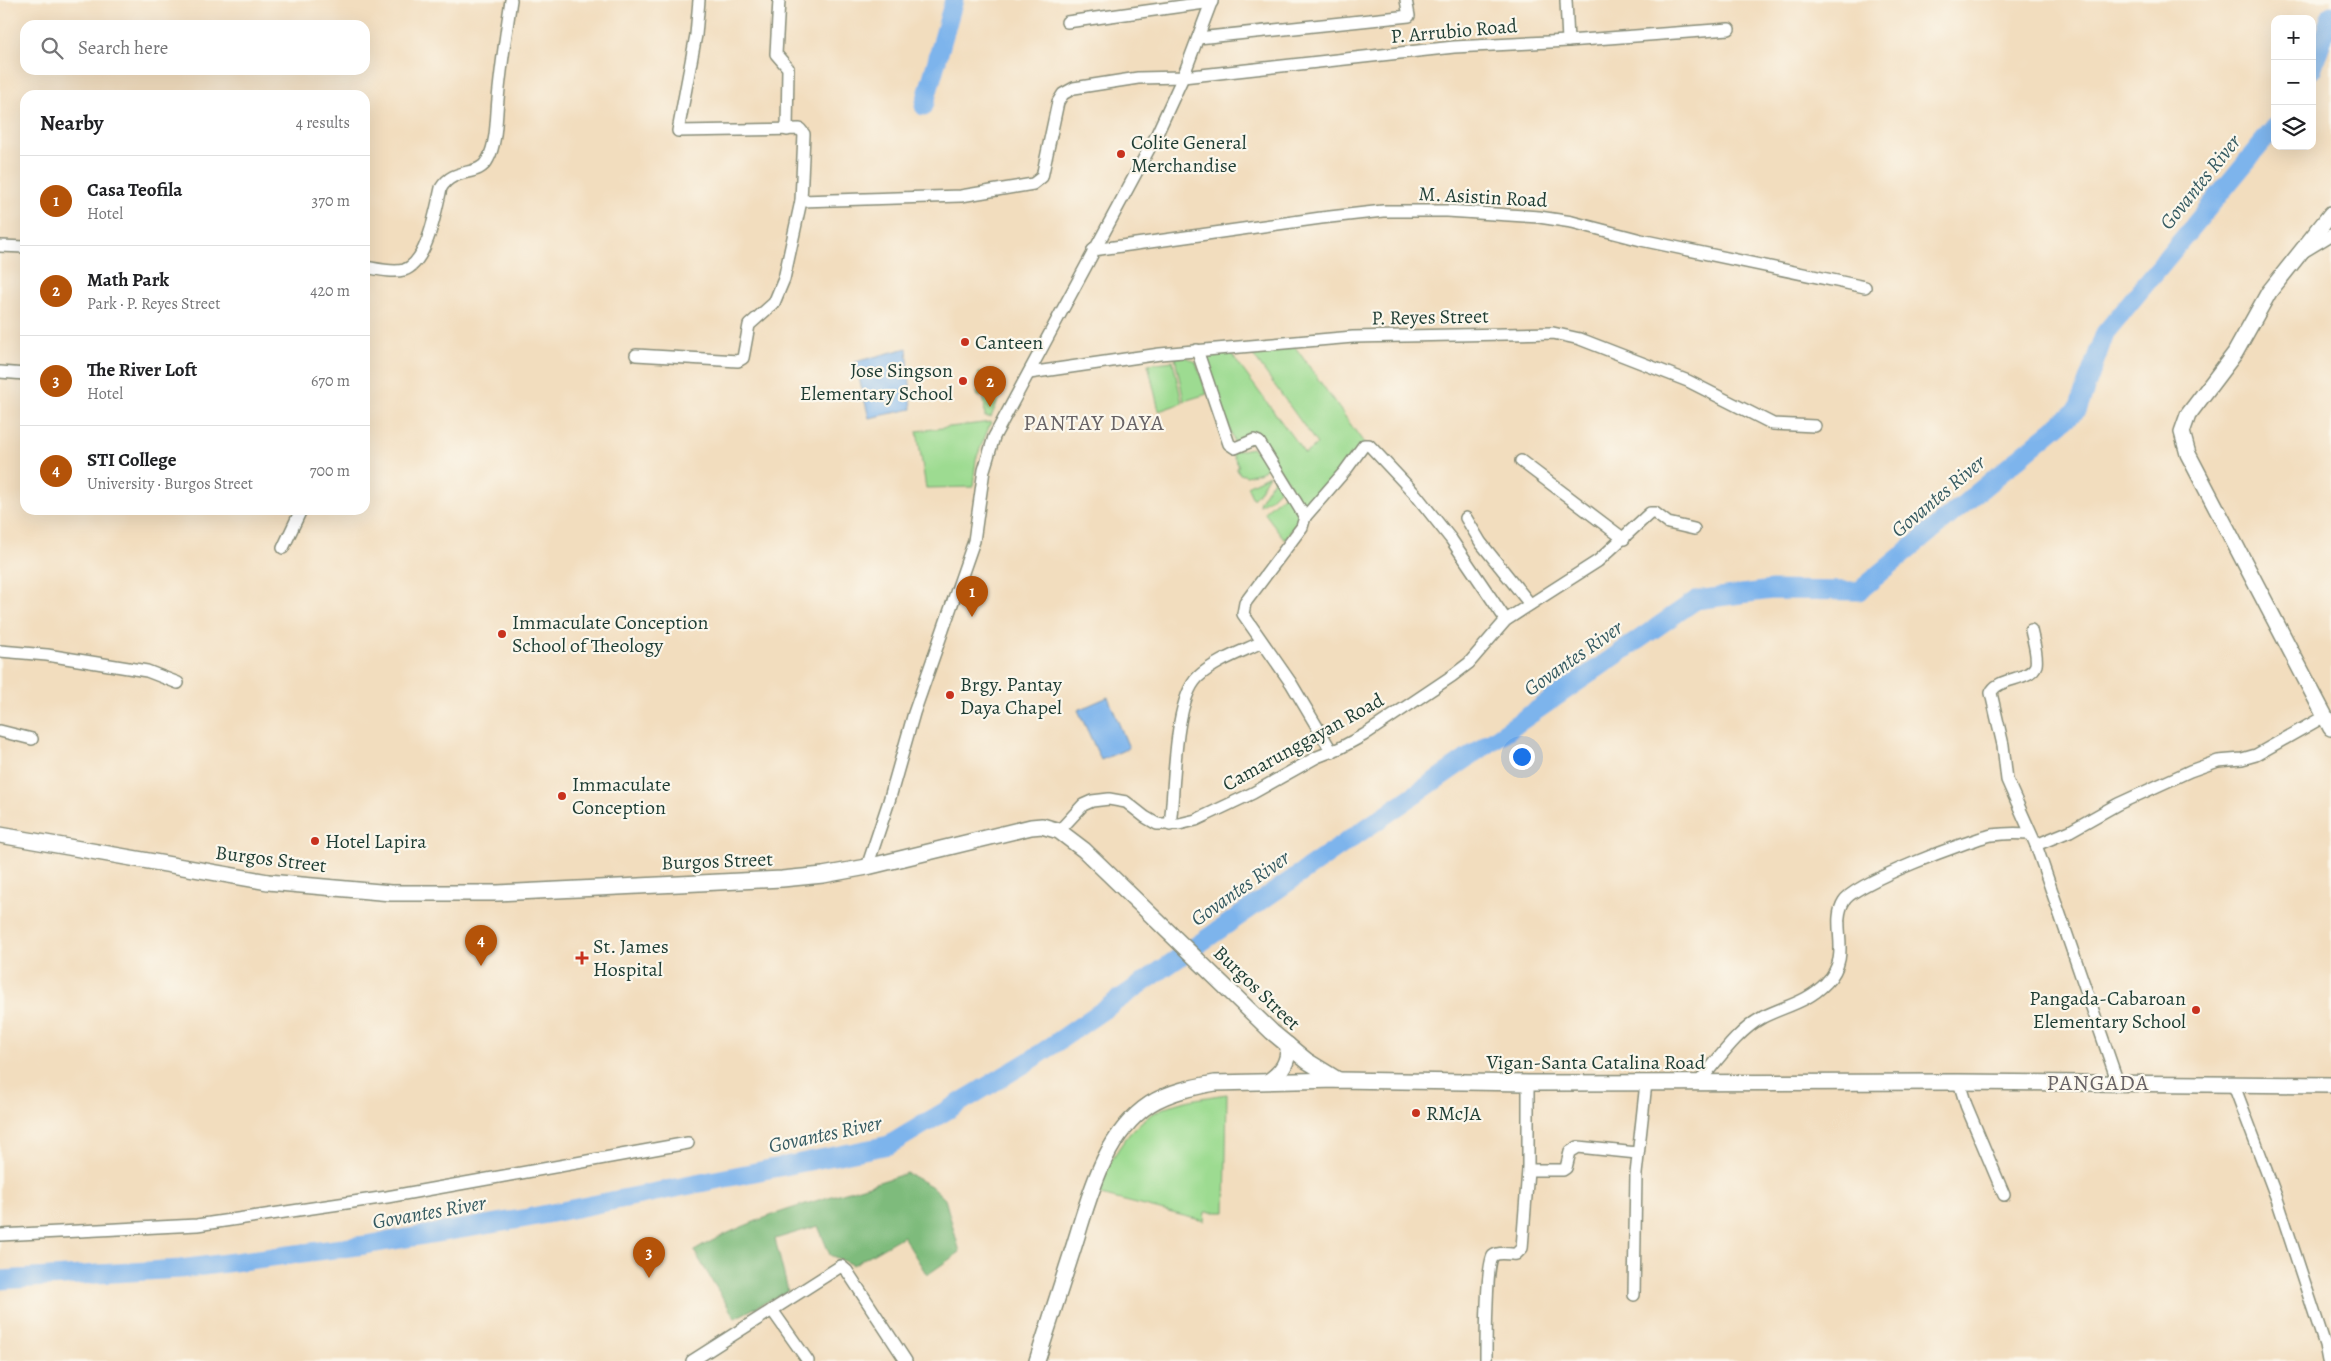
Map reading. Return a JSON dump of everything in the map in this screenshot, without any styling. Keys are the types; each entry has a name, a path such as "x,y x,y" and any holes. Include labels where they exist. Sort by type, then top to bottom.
{"main road":[{"path":"2328,722 2188,454 2182,432 2188,415 2235,353 2269,292 2331,214"},
{"name":"Burgos Street","path":"0,835 268,882 391,893 498,893 782,879 823,875 867,867 1031,827 1042,826 1059,830 1084,850 1288,1046 1306,1061 1338,1080"},
{"path":"1269,1081 1284,1066 1288,1055 1288,1046"},
{"name":"Vigan-Santa Catalina Road","path":"1037,1361 1091,1189 1110,1148 1130,1123 1149,1104 1172,1093 1215,1083 1338,1080 1528,1083 1960,1082 2331,1085"}],"street":[{"path":"370,268 393,271 402,270 414,265 423,252 446,179 480,168 488,159 496,131 510,0"},
{"path":"636,355 738,361 743,358 749,325 774,303 784,278 801,201 804,134 800,129 678,131 696,35 699,0"},
{"path":"779,0 776,54 788,68 787,130"},
{"path":"1198,38 1408,16 1406,0"},
{"path":"1566,0 1568,41"},
{"path":"867,867 889,801 914,713 974,541 988,452 1156,136 1183,77 1212,1 1067,22"},
{"name":"P. Arrubio Road","path":"801,201 961,196 1033,184 1042,176 1058,102 1068,90 1132,79 1183,77 1454,47 1729,29"},
{"name":"M. Asistin Road","path":"1094,250 1383,211 1447,211 1539,217 1572,222 1641,240 1866,287"},
{"path":"2300,254 2331,235"},
{"path":"0,246 20,246"},
{"name":"P. Reyes Street","path":"1029,373 1197,350 1353,337 1561,334 1688,381 1773,424 1815,426"},
{"path":"1197,350 1229,444 1235,448 1254,440 1259,442 1305,517"},
{"path":"0,372 20,374"},
{"path":"1332,752 1291,683 1244,618 1243,607 1302,527 1305,517 1345,471 1364,445 1367,444 1416,495 1451,539 1506,620"},
{"path":"1521,461 1624,539"},
{"name":"Camarunggayan Road","path":"1170,825 1204,816 1364,735 1469,663 1506,620 1598,561 1652,513 1668,523 1694,529"},
{"path":"283,548 299,515"},
{"path":"1466,518 1481,543 1530,604"},
{"path":"2031,630 2036,661 2034,668 2029,673 2000,684 1991,693 2003,745 2007,780 2036,845 2118,1083"},
{"path":"1059,830 1083,805 1092,801 1109,799 1126,802 1150,821 1170,825 1178,742 1186,694 1200,675 1262,642"},
{"path":"0,651 47,655 147,671 178,683"},
{"path":"2036,845 2070,831 2118,804 2190,771 2218,761 2242,760 2328,722"},
{"path":"0,731 32,739"},
{"path":"1699,1082 1753,1024 1806,999 1828,982 1836,969 1841,954 1841,908 1844,900 1854,891 1894,872 1990,836 2015,833 2030,834"},
{"path":"1960,1082 1966,1105 2004,1195"},
{"path":"1486,1361 1488,1278 1491,1260 1496,1255 1516,1254 1522,1248 1528,1170 1528,1083"},
{"path":"1634,1296 1637,1153 1646,1083"},
{"path":"2233,1083 2277,1198 2328,1345 2328,1361"},
{"path":"0,1235 197,1226 387,1197 688,1143"},
{"path":"1528,1170 1564,1170 1570,1152 1578,1147 1637,1153"},
{"path":"692,1361 838,1266 843,1267 906,1361"},
{"path":"772,1310 808,1361"}],"green space":[{"path":"1293,344 1364,443 1328,485 1305,508 1257,434 1237,443 1234,442 1204,354 1229,351 1305,454 1317,444 1248,348"},
{"path":"1184,356 1196,362 1207,394 1184,401 1175,357"},
{"path":"1173,361 1182,403 1159,411 1148,364"},
{"path":"979,373 1002,375 997,388 978,387"},
{"path":"977,392 1001,394 991,417 985,417 984,396 978,396"},
{"path":"991,422 976,459 973,487 926,488 917,431"},
{"path":"1252,448 1264,458 1268,465 1264,471 1247,476 1240,474 1236,468 1239,466 1231,452"},
{"path":"1269,475 1257,495 1253,499 1247,486"},
{"path":"1275,477 1282,487 1270,499 1259,505 1260,501"},
{"path":"1285,494 1300,517 1285,540 1264,512"},
{"path":"1227,1094 1225,1212 1205,1212 1204,1221 1097,1194 1102,1179 1125,1139 1148,1117 1161,1109 1175,1104"},
{"path":"907,1173 931,1186 945,1199 960,1252 927,1275 903,1236 853,1265 830,1255 818,1226 775,1239 788,1291 735,1318 694,1251 719,1237 798,1206"}],"water":[{"path":"907,348 912,409 869,418 855,362"},
{"path":"1108,697 1129,748 1101,760 1078,710"}],"waterway":[{"path":"924,106 954,0"},
{"name":"Govantes River","path":"2315,60 2331,15"},
{"name":"Govantes River","path":"0,1280 180,1269 365,1245 527,1218 889,1145 1031,1060 1696,600 1772,590 1859,591 2078,409 2105,333 2271,132"}],"place":[{"name":"Colite General Merchandise","path":"1121,154"},
{"name":"Canteen","path":"965,342"},
{"name":"Jose Singson Elementary School","path":"963,381"},
{"name":"Math Park","path":"990,407"},
{"name":"Casa Teofila","path":"972,617"},
{"name":"Immaculate Conception School of Theology","path":"502,634"},
{"name":"Brgy. Pantay Daya Chapel","path":"950,695"},
{"name":"Immaculate Conception","path":"562,796"},
{"name":"Hotel Lapira","path":"315,841"},
{"name":"St. James Hospital","path":"582,958"},
{"name":"STI College","path":"481,966"},
{"name":"Pangada-Cabaroan Elementary School","path":"2196,1010"},
{"name":"RMcJA","path":"1416,1113"},
{"name":"The River Loft","path":"649,1278"}],"district":[{"name":"PANTAY DAYA","path":"1094,423"},
{"name":"PANGADA","path":"2098,1083"}]}
